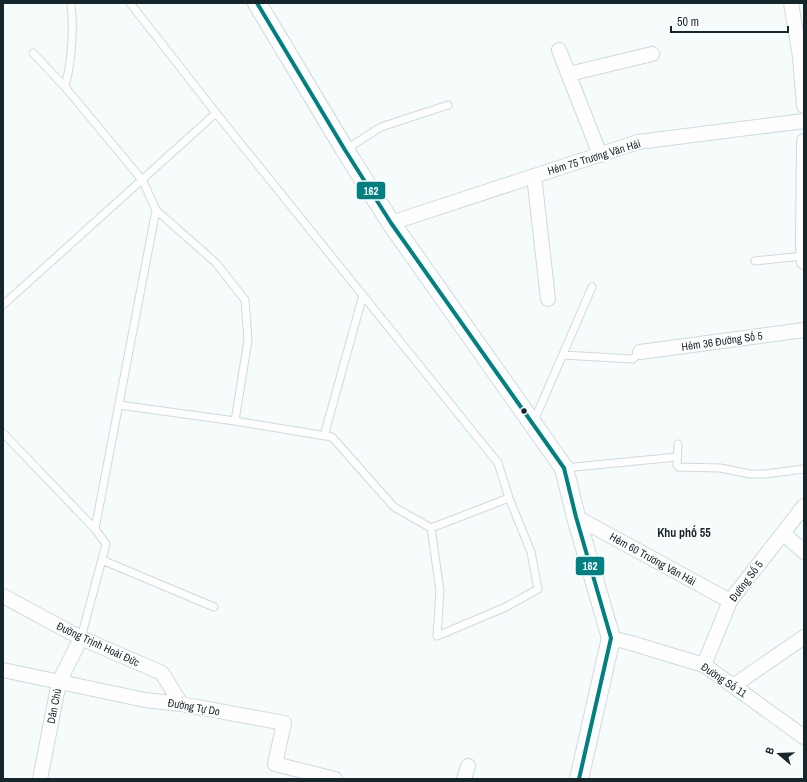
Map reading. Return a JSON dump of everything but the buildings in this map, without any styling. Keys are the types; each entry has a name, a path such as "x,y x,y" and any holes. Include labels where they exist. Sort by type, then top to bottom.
{"street":[{"path":"791,3 800,57 804,106"},
{"path":"259,4 345,150 391,223 564,468 576,517 611,638 579,779"},
{"path":"559,50 600,155"},
{"path":"569,74 652,54"},
{"name":"Hẻm 75 Trương Văn Hải","path":"391,223 638,142 804,121"},
{"path":"804,142 804,259"},
{"path":"534,176 548,299"},
{"name":"Hẻm 36 Đường Số 5","path":"640,352 804,330"},
{"name":"Đường Số 5","path":"704,665 730,601 804,506"},
{"name":"Hẻm 60 Trương Văn Hải","path":"576,517 730,601"},
{"path":"783,533 804,552"},
{"name":"Đường Trịnh Hoài Đức","path":"3,596 81,638 162,673 181,704"},
{"path":"733,686 804,637"},
{"name":"Dân Chủ","path":"40,779 59,682 81,638"},
{"name":"Đường Số 11","path":"611,638 704,665 804,737"},
{"name":"Đường Tự Do","path":"3,670 145,700 181,704 284,724 275,764 335,779"}],"lane":[{"path":"65,87 71,56 73,31 71,3"},
{"path":"130,3 216,113 498,463 509,498 531,552 538,589 506,607 437,636 440,591 431,528"},
{"path":"34,53 65,87 143,180 156,210 216,263 245,300 248,340 235,421"},
{"path":"345,150 381,127 448,105"},
{"path":"3,305 216,113"},
{"path":"95,529 156,210"},
{"path":"755,261 804,259"},
{"path":"533,423 592,287"},
{"path":"324,436 363,295"},
{"path":"563,355 633,359 640,352"},
{"path":"119,405 235,421 332,437 394,507 431,528"},
{"path":"3,434 95,529 106,544 81,638"},
{"path":"678,444 678,467 720,468 750,474 765,474 804,469"},
{"path":"564,468 677,458"},
{"path":"431,528 509,498"},
{"path":"102,560 214,607"}],"transit line":[{"name":"162","path":"257,3 345,150 391,223 564,468 576,517 611,638 579,779"}],"district":[{"name":"Khu phố 55","path":"684,533"}]}
